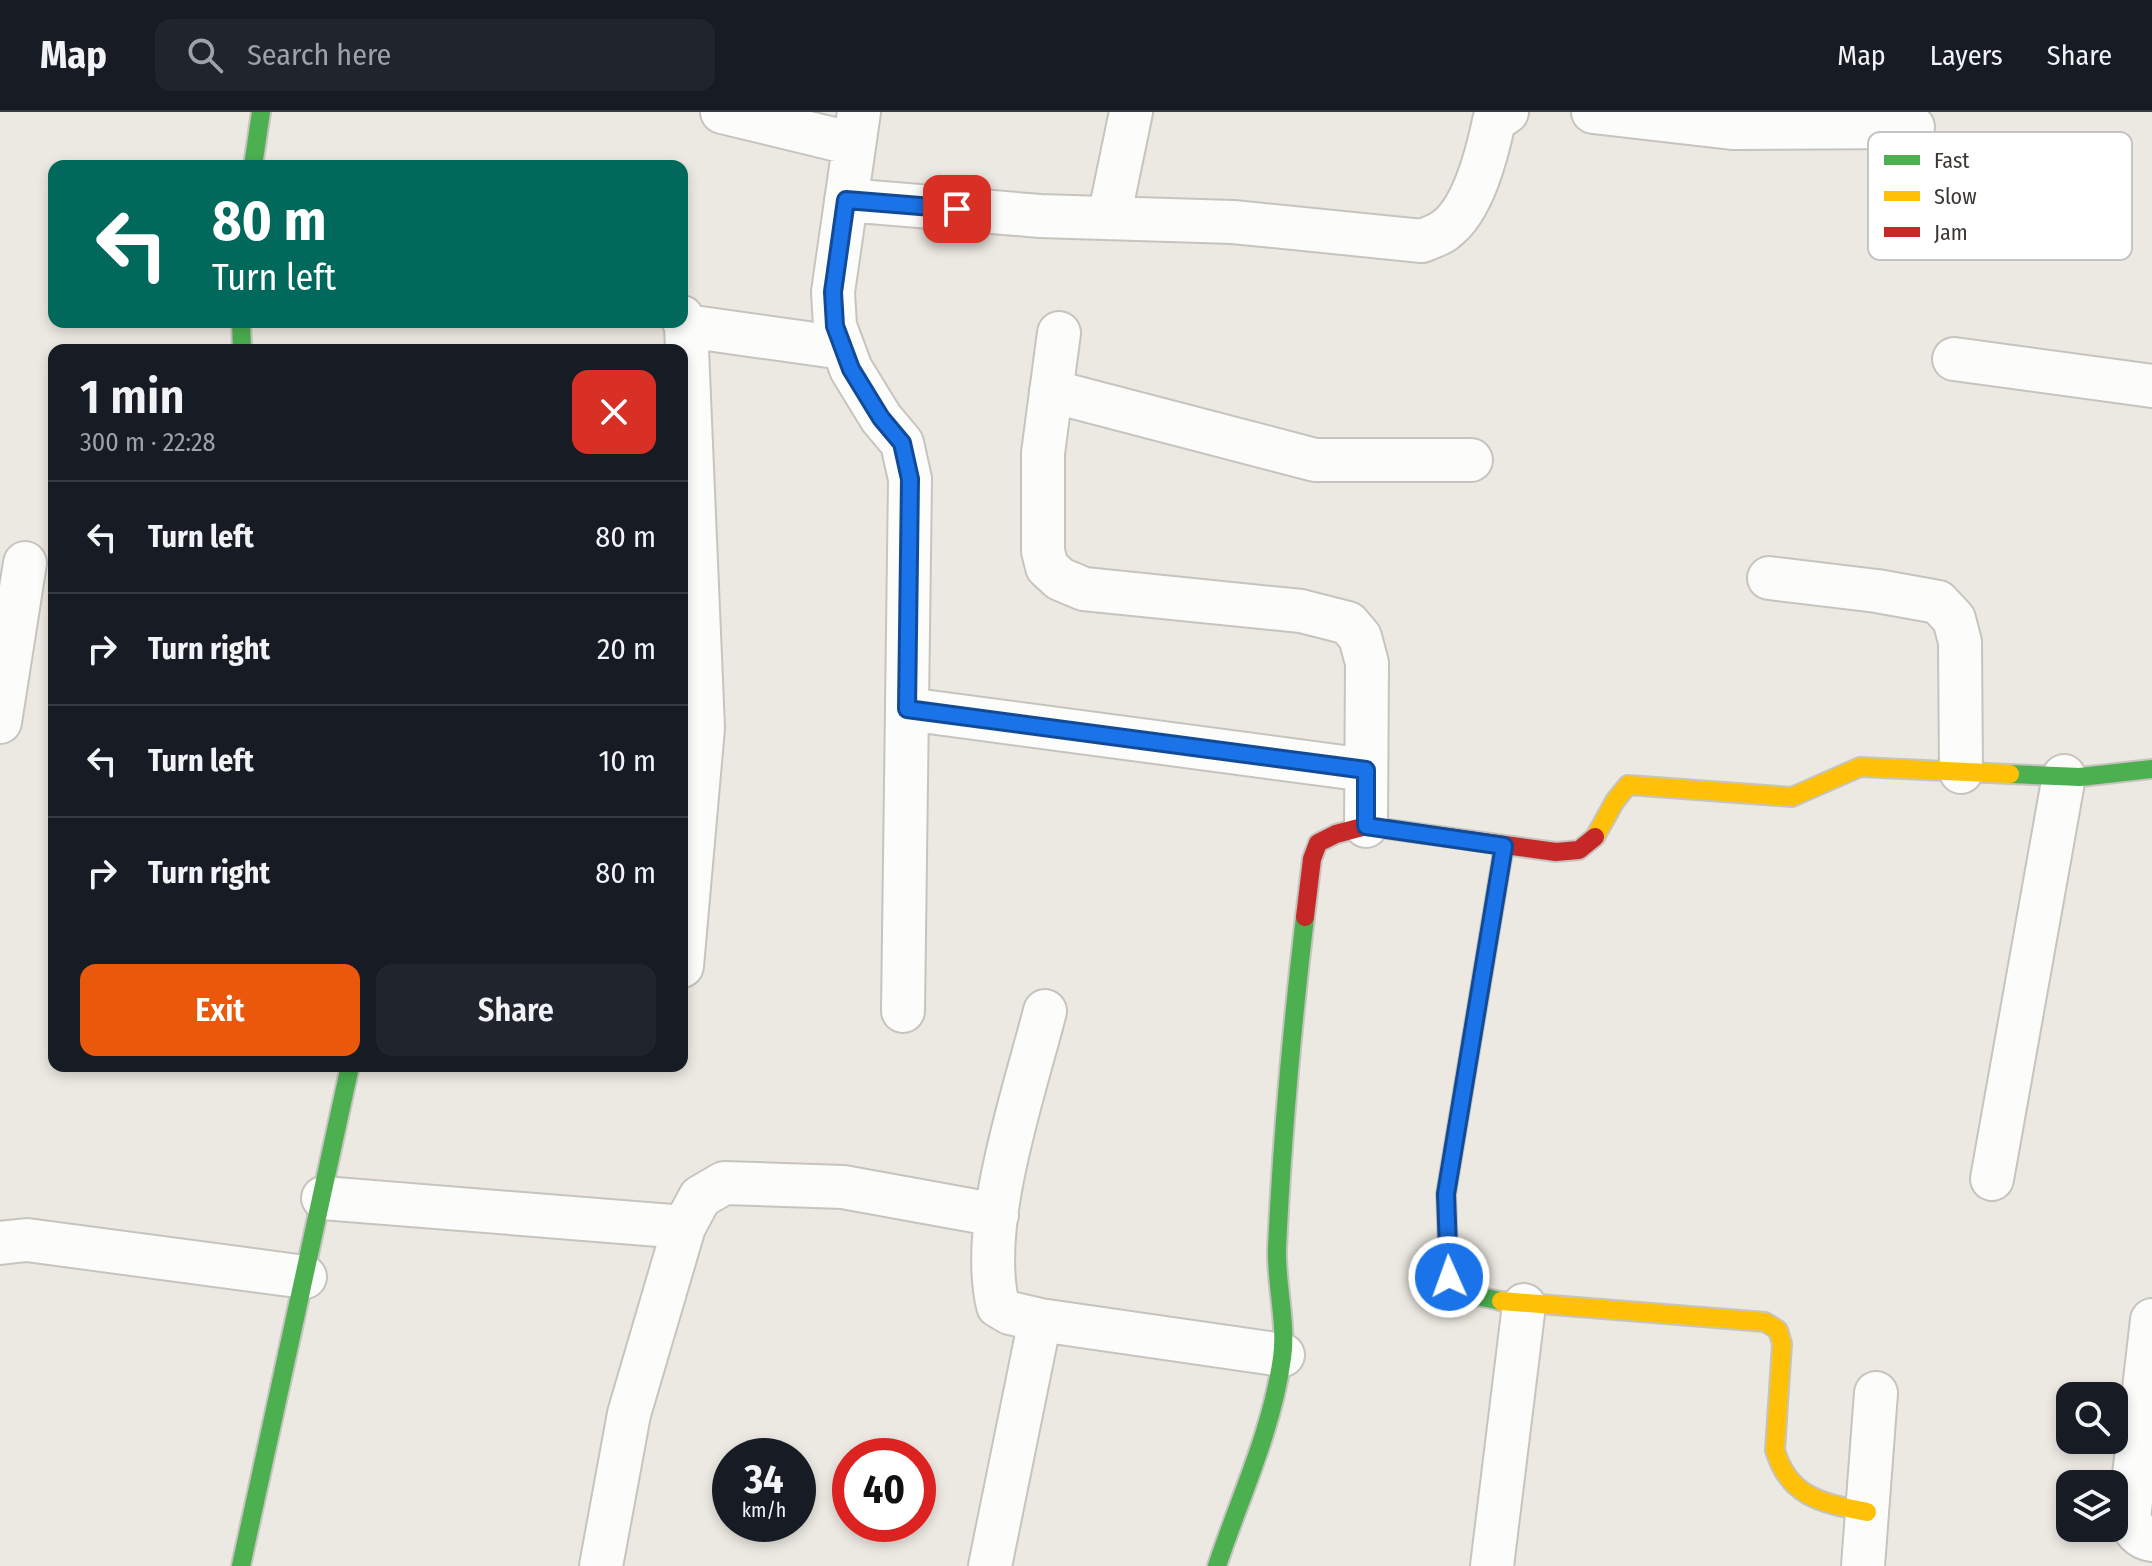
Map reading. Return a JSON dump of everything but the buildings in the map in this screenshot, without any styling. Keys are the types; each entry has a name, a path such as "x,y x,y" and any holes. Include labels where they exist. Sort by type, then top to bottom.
{"street":[{"path":"254,160 261,112"},
{"path":"722,112 856,128 833,292 835,326 851,369 881,418 902,443 910,479 903,1011"},
{"path":"1109,218 1131,112"},
{"path":"846,200 1040,216 1233,222 1422,241 1446,230 1461,211 1483,171 1494,121 1507,112"},
{"path":"1593,112 1732,128 1913,127"},
{"path":"688,323 843,348"},
{"path":"1059,333 1043,453 1043,551 1047,567 1060,579 1084,589 1301,611 1348,623 1360,637 1367,663 1366,826"},
{"path":"1954,359 2152,386"},
{"path":"1051,391 1315,460 1471,460"},
{"path":"688,407 703,728 688,898"},
{"path":"0,722 26,563"},
{"path":"1769,578 1938,602 1954,619 1960,642 1961,772"},
{"path":"907,709 1366,770"},
{"path":"1217,1566 1266,1434 1283,1355 1277,1253 1289,1058 1312,859 1318,843 1336,834 1366,826 1548,852 1577,851 1592,843 1616,795 1628,785 1792,797 1810,793 1847,770 1860,767 2064,776 2152,769"},
{"path":"1992,1179 2064,776"},
{"path":"1504,846 1446,1194 1449,1277 1458,1292 1524,1305 1765,1322 1778,1330 1782,1344 1775,1450 1778,1467 1797,1489 1813,1501 1867,1512"},
{"path":"1045,1011 999,1192 992,1282 998,1306 1010,1313 1040,1320 1283,1355"},
{"path":"241,1566 349,1072"},
{"path":"601,1566 629,1414 684,1227 700,1197 724,1183 843,1187 997,1215"},
{"path":"323,1198 684,1227"},
{"path":"0,1243 27,1240 305,1277"},
{"path":"1492,1566 1524,1305"},
{"path":"990,1566 1040,1320"},
{"path":"2152,1320 2129,1518 2135,1531 2152,1540"},
{"path":"1863,1566 1876,1393"}],"traffic: fast":[{"path":"254,160 261,112"},
{"path":"241,328 242,344"},
{"path":"2010,774 2080,777 2152,769"},
{"path":"1501,1301 1458,1292 1449,1277 1446,1194 1504,846"},
{"path":"1217,1566 1263,1438 1282,1358 1277,1262 1279,1207 1305,917"},
{"path":"241,1566 349,1072"}],"traffic: slow":[{"path":"1595,837 1615,801 1628,785 1792,797 1860,767 2010,774"},
{"path":"1501,1301 1765,1322 1778,1330 1782,1344 1775,1450 1781,1466 1789,1479 1810,1496 1867,1512"}],"traffic: jam":[{"path":"1305,917 1312,859 1318,843 1336,834 1366,826 1556,852 1579,850 1595,837"}],"route":[{"path":"957,209 846,200 833,292 835,326 851,369 881,418 902,443 910,479 907,709 1366,770 1366,826 1504,846 1446,1194 1449,1277"}]}
